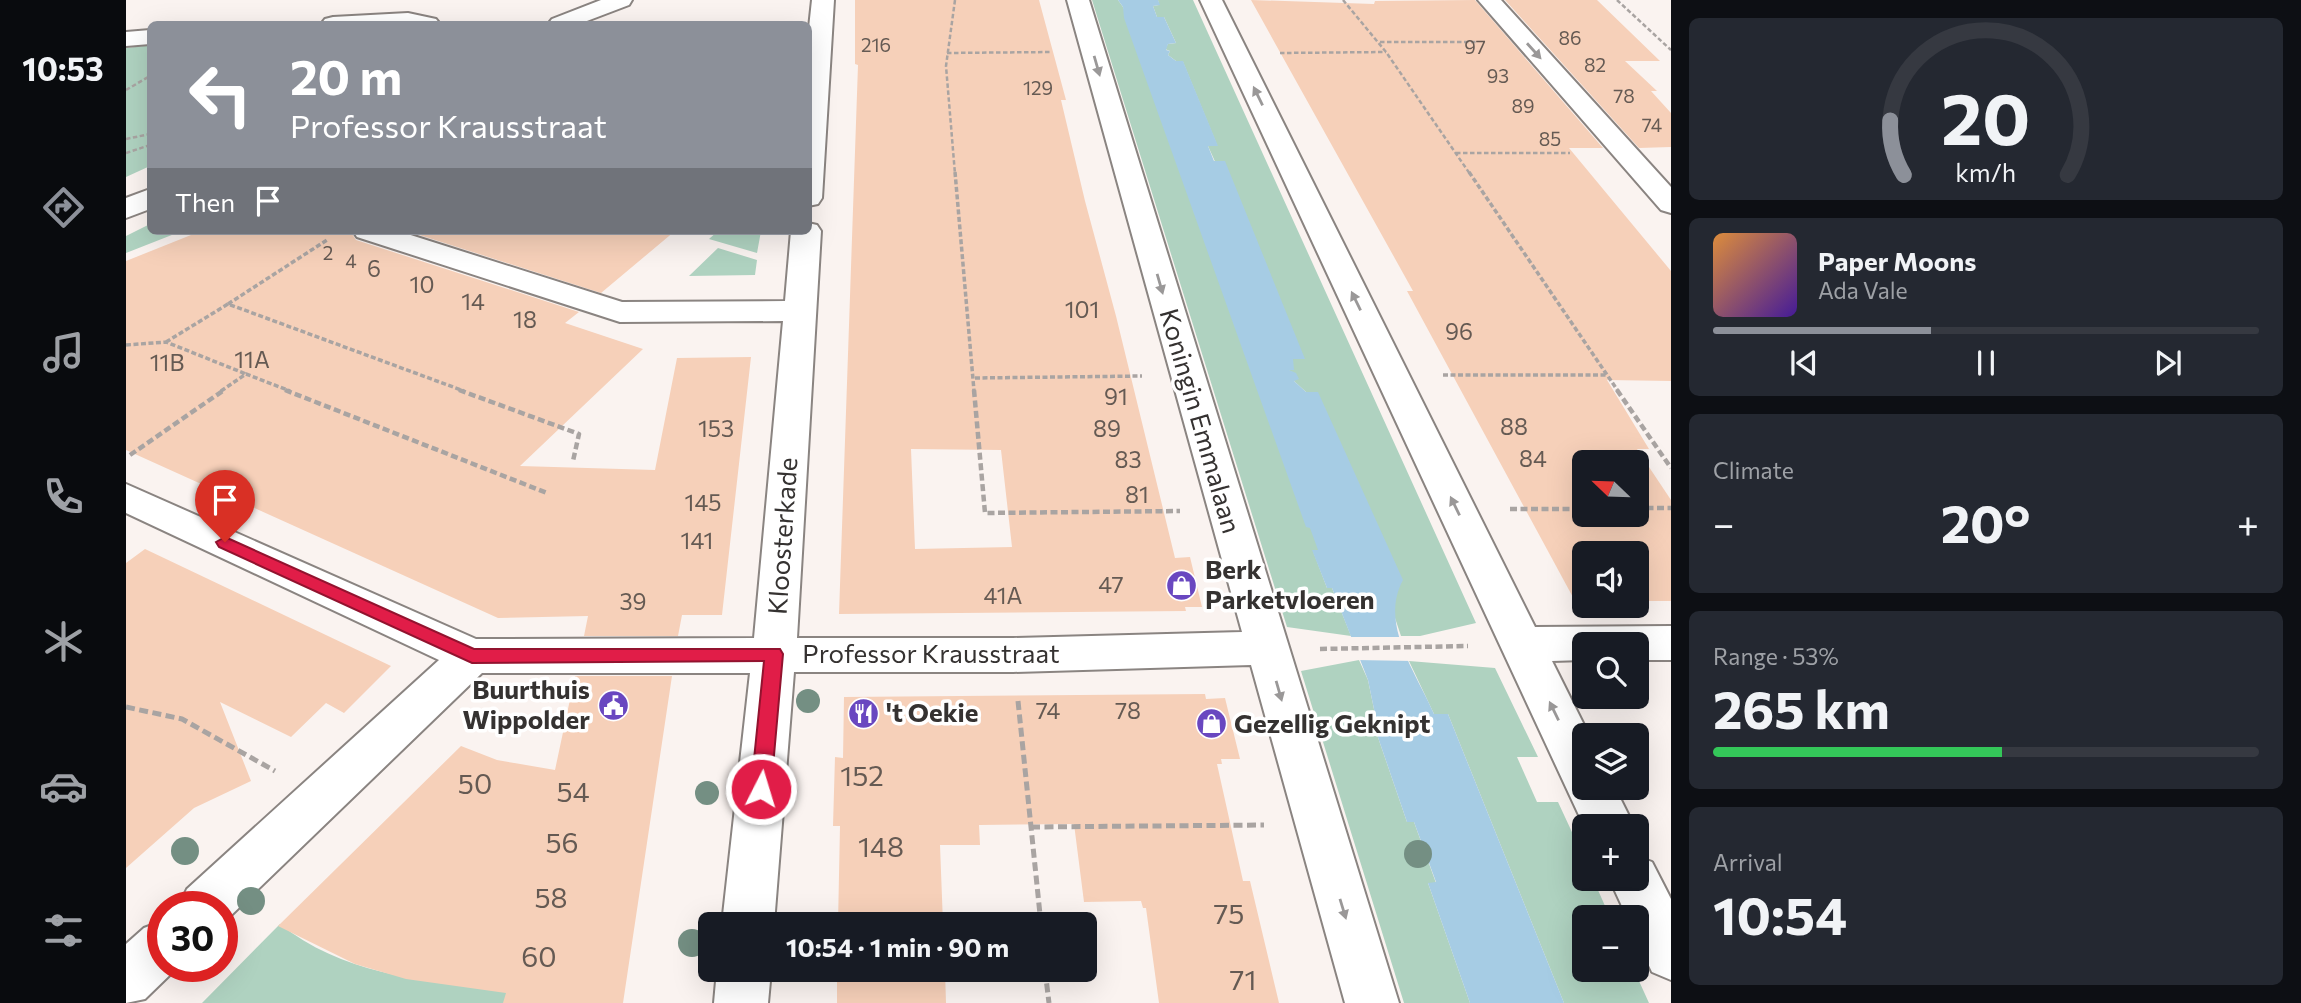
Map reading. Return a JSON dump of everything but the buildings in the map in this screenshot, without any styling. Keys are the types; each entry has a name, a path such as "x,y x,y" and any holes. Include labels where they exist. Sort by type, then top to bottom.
{"street":[{"path":"568,21 621,0"},
{"path":"812,145 823,0"},
{"name":"Koningin Emmalaan","path":"1077,0 1371,1003"},
{"path":"1211,0 1572,748"},
{"path":"1489,0 1671,204"},
{"path":"389,21 413,21"},
{"path":"126,39 147,37"},
{"path":"126,209 147,199"},
{"path":"380,235 620,312 800,311"},
{"name":"Kloosterkade","path":"749,912 774,654 806,235"},
{"name":"Professor Krausstraat","path":"126,497 472,656 1013,655 1266,648"},
{"path":"1522,644 1671,643"},
{"path":"221,891 472,656"},
{"path":"1640,891 1671,954"},
{"path":"126,980 147,961"},
{"path":"741,1003 743,982"}],"path":[{"path":"955,0 946,66 985,513 1227,510"},
{"path":"1343,0 1379,42 1671,468"},
{"path":"1616,0 1671,50"},
{"path":"1379,42 1526,41"},
{"path":"947,53 1093,52"},
{"path":"1237,54 1386,52"},
{"path":"126,90 147,78"},
{"path":"126,139 147,135"},
{"path":"126,153 147,146"},
{"path":"1456,153 1625,153"},
{"path":"166,342 331,237"},
{"path":"228,304 579,434 573,461"},
{"path":"126,345 166,342 547,493"},
{"path":"126,457 246,374"},
{"path":"1392,375 1607,375"},
{"path":"975,378 1187,376"},
{"path":"1649,508 1671,508"},
{"path":"1457,510 1572,509"},
{"path":"1340,648 1423,649"},
{"path":"1013,655 1040,912"},
{"path":"126,707 183,719 320,798"},
{"path":"1031,827 1318,825"},
{"path":"1046,982 1049,1003"}],"green space":[{"path":"1092,0 1118,0 1123,7 1319,550 1313,551 1327,588 1332,588 1351,636 1287,627"},
{"path":"1158,0 1193,0 1476,623 1420,636 1401,636 1392,609 1395,595 1306,392 1294,381 1292,372 1288,370 1293,359 1304,359 1208,146 1217,145 1183,62 1176,61 1168,55 1170,51 1165,49 1168,44 1176,43 1164,17 1157,17 1153,6 1159,5"},
{"path":"147,42 147,167 126,177 126,48 144,46"},
{"path":"147,226 147,235 172,235 126,253 126,236"},
{"path":"714,235 760,235 757,253 709,239"},
{"path":"718,248 757,260 755,275 689,276"},
{"path":"1359,660 1368,680 1375,714 1370,714 1407,822 1414,822 1436,883 1428,883 1470,1003 1404,1003 1301,671"},
{"path":"1409,661 1495,668 1538,757 1517,757 1537,802 1558,802 1572,832 1572,891 1598,891 1605,905 1572,905 1572,982 1639,982 1649,1003 1564,1003 1448,714 1434,714"},
{"path":"280,924 328,954 381,972 510,991 565,1003 202,1003 223,982 238,982 238,967"}],"water":[{"path":"1118,0 1158,0 1160,5 1153,6 1157,17 1164,17 1176,43 1168,44 1168,55 1176,61 1183,61 1218,146 1208,146 1214,161 1225,161 1305,359 1293,359 1294,370 1289,370 1296,373 1299,379 1294,381 1306,392 1318,392 1403,580 1395,614 1403,648 1434,714 1448,714 1564,1003 1470,1003 1428,883 1436,882 1414,822 1407,822 1370,714 1375,714 1368,680 1332,588 1327,588 1312,550 1318,550 1310,528 1306,527 1124,18 1123,7"}],"pier":[{"path":"1347,637 1404,637 1413,661 1356,660"}],"place":[{"name":"Berk Parketvloeren","path":"1182,585"},
{"name":"Buurthuis Wippolder","path":"613,705"},
{"name":"'t Oekie","path":"863,713"},
{"name":"Gezellig Geknipt","path":"1211,724"}],"route":[{"path":"225,542 472,656 774,654 761,789"}]}
